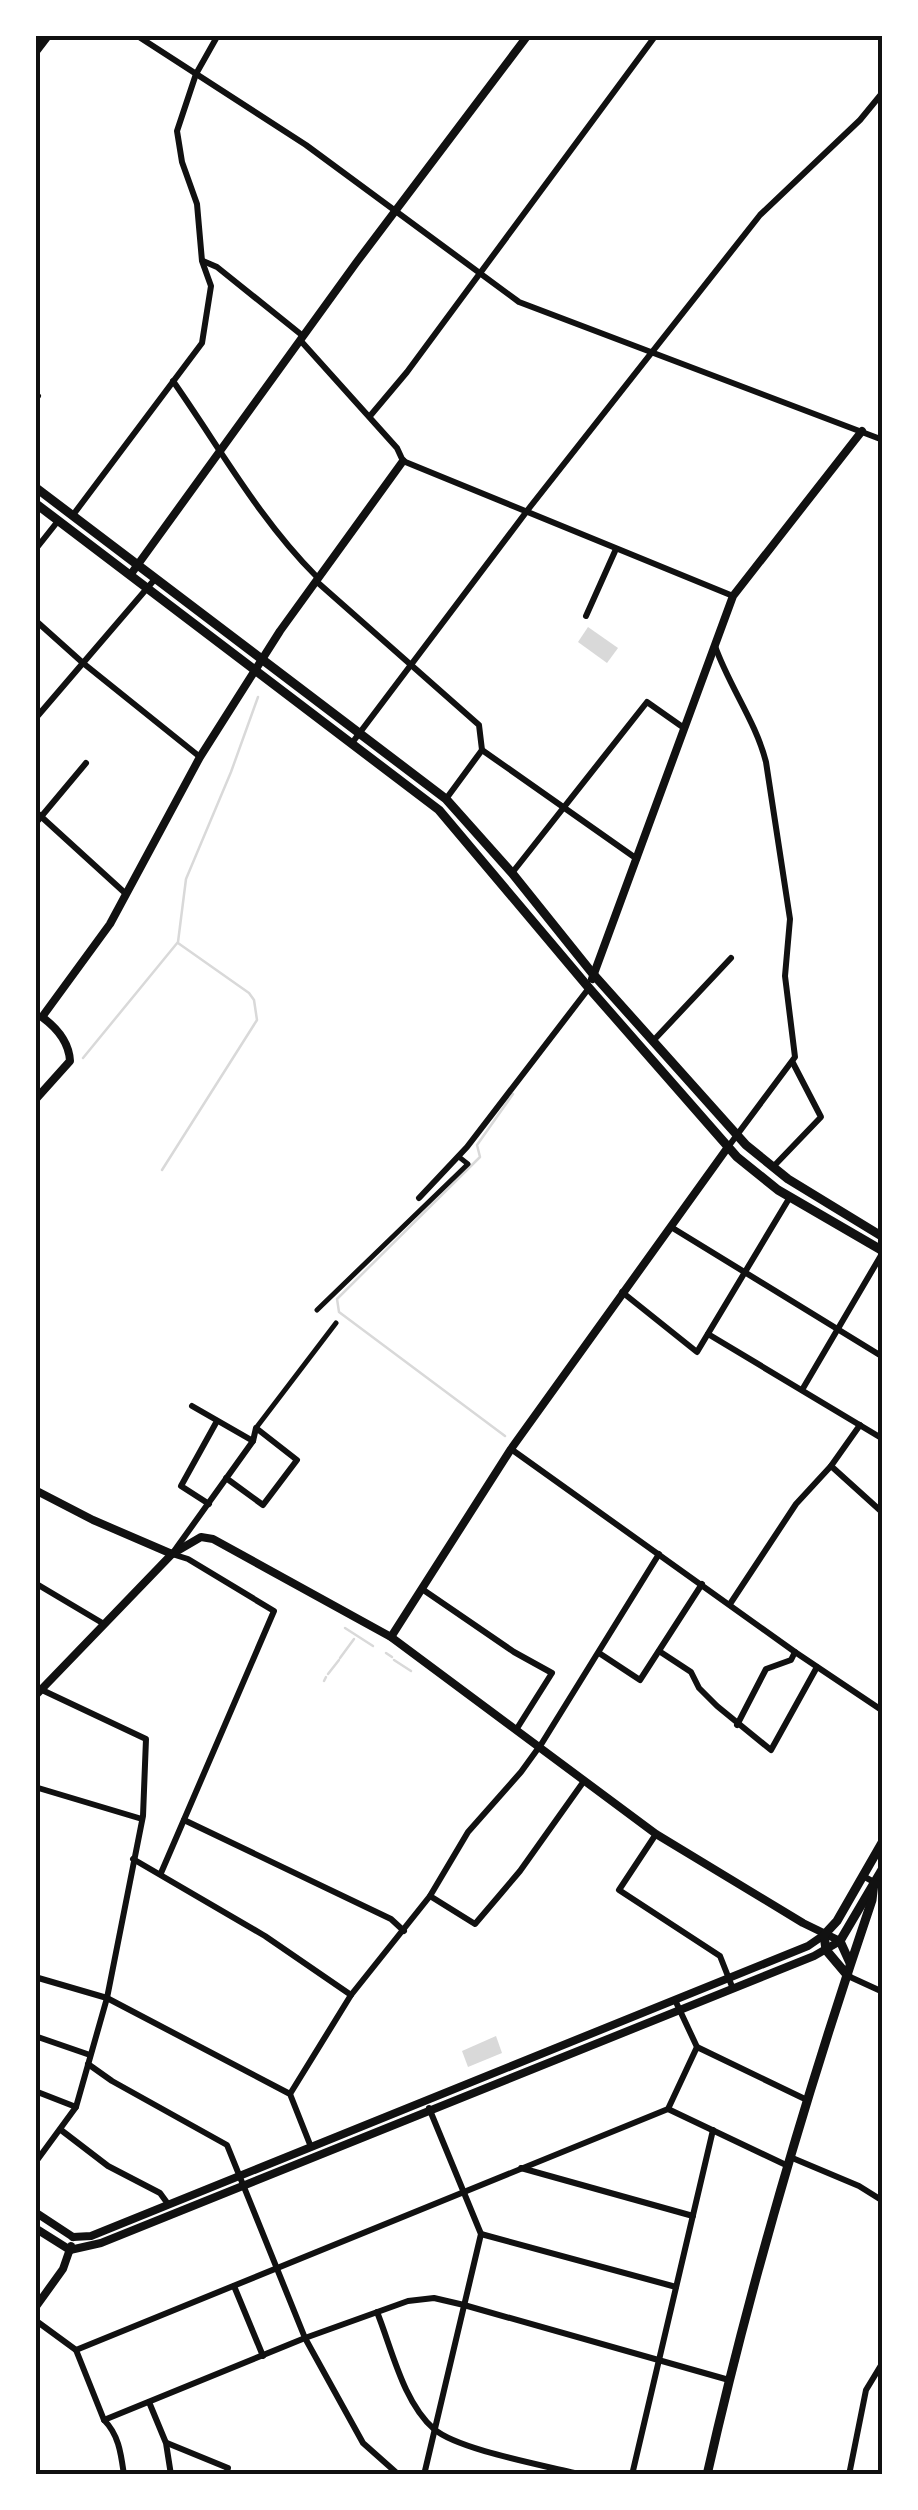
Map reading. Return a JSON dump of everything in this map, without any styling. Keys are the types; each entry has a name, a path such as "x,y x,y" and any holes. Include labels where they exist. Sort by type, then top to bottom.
{"main road":[{"path":"35,52 48,35"},
{"path":"35,487 257,670 440,810 728,1147 756,1174 883,1251"},
{"path":"35,503 134,570"},
{"path":"152,584 263,660 446,799 593,974 738,1136 772,1168 883,1237"},
{"path":"849,1971 826,1950 824,1935 837,1921 883,1840"},
{"path":"707,2475 728,2380 788,2160 883,1868"},
{"path":"849,1971 840,1941 878,1885"}],"street":[{"path":"136,35 306,145 520,302 883,440"},
{"path":"72,515 202,342 210,286 202,261 197,204 177,136 196,74 218,35"},
{"path":"134,570 301,338 528,35"},
{"path":"370,416 407,372 656,35"},
{"path":"352,743 760,215 860,120 883,92"},
{"path":"202,261 217,266 301,338 398,448 403,461 733,596"},
{"path":"173,381 255,506 289,549 316,578 480,725 482,750 446,799"},
{"path":"428,1204 420,1198 458,1156 589,988 733,596 862,431"},
{"path":"35,1100 70,1061 57,1028 38,1014 110,924 200,756 316,578 403,461"},
{"path":"35,550 58,521"},
{"path":"586,616 616,548"},
{"path":"35,719 152,584"},
{"path":"35,620 200,756"},
{"path":"391,1636 512,1449 795,1057 785,976 790,919 766,762 715,645"},
{"path":"512,873 648,702 685,728"},
{"path":"482,750 637,858"},
{"path":"35,824 38,814 86,763"},
{"path":"38,814 125,893"},
{"path":"652,1042 731,958"},
{"path":"772,1168 821,1117 792,1063"},
{"path":"317,1310 468,1164 458,1156"},
{"path":"434,1182 443,1189"},
{"path":"622,1292 698,1352 790,1196"},
{"path":"671,1227 883,1357"},
{"path":"802,1390 883,1251"},
{"path":"35,2163 76,2107 107,1998 142,1819 146,1739 38,1693 172,1554 253,1441 256,1428 336,1323"},
{"path":"708,1334 883,1438"},
{"path":"192,1406 253,1441"},
{"path":"209,1504 181,1486 217,1421"},
{"path":"730,1604 796,1504 831,1466 860,1425"},
{"path":"226,1478 263,1505 297,1460 256,1428"},
{"path":"512,1449 883,1711"},
{"path":"831,1466 883,1513"},
{"path":"35,1490 93,1520 188,1559 274,1611 161,1873"},
{"path":"172,1554 201,1537 213,1539 391,1636 656,1834 840,1941"},
{"path":"290,2094 351,1995 430,1896 468,1832 539,1747 659,1554"},
{"path":"35,1582 104,1624"},
{"path":"598,1653 640,1680 702,1584"},
{"path":"422,1588 514,1652 552,1673 516,1730"},
{"path":"659,1651 691,1672 699,1688 771,1750 816,1667"},
{"path":"737,1724 766,1669 791,1660 795,1652"},
{"path":"430,1896 475,1924 520,1872 584,1782"},
{"path":"35,1787 142,1819"},
{"path":"184,1820 404,1930"},
{"path":"656,1834 619,1890 720,1956 733,1989"},
{"path":"133,1859 261,1934 351,1995"},
{"path":"863,1876 878,1885"},
{"path":"35,2212 73,2237 91,2236 166,2201 239,2176 808,1946 824,1935"},
{"path":"35,2228 70,2250 101,2243 733,1989 840,1941"},
{"path":"849,1971 883,1992"},
{"path":"35,1977 107,1998 290,2094 315,2157"},
{"path":"676,2000 697,2047 807,2100"},
{"path":"35,2036 90,2055"},
{"path":"567,2044 571,2054"},
{"path":"76,2350 668,2109 697,2047"},
{"path":"88,2064 112,2081 223,2140 305,2338 363,2443 399,2475"},
{"path":"35,2091 76,2107"},
{"path":"424,2475 481,2234 426,2101"},
{"path":"668,2109 859,2186 883,2200"},
{"path":"61,2130 108,2166 166,2201"},
{"path":"632,2475 713,2130"},
{"path":"521,2168 693,2216"},
{"path":"481,2234 676,2286"},
{"path":"35,2308 63,2268 73,2237"},
{"path":"234,2286 263,2356"},
{"path":"104,2420 305,2338 420,2298 464,2304 728,2380"},
{"path":"377,2312 410,2394 436,2431 467,2445 582,2475"},
{"path":"35,2320 76,2350 104,2420 119,2444 124,2475"},
{"path":"883,2362 883,2386"},
{"path":"849,2475 866,2390 883,2362"},
{"path":"149,2402 166,2443 171,2475"},
{"path":"166,2443 228,2468 226,2475"}],"shaded area":[{"path":"588,627 618,648 607,663 578,642"},
{"path":"496,2036 502,2053 468,2067 462,2051"}],"waterway":[{"path":"83,1058 178,942 186,879 258,697"},
{"path":"162,1170 257,1020 249,993 178,943"},
{"path":"505,1436 339,1312 337,1299 480,1157 477,1145 513,1094"},
{"path":"345,1628 373,1646"},
{"path":"340,1658 354,1639"},
{"path":"386,1653 392,1657"},
{"path":"328,1674 339,1660"},
{"path":"394,1660 411,1671"},
{"path":"324,1681 326,1677"}]}
